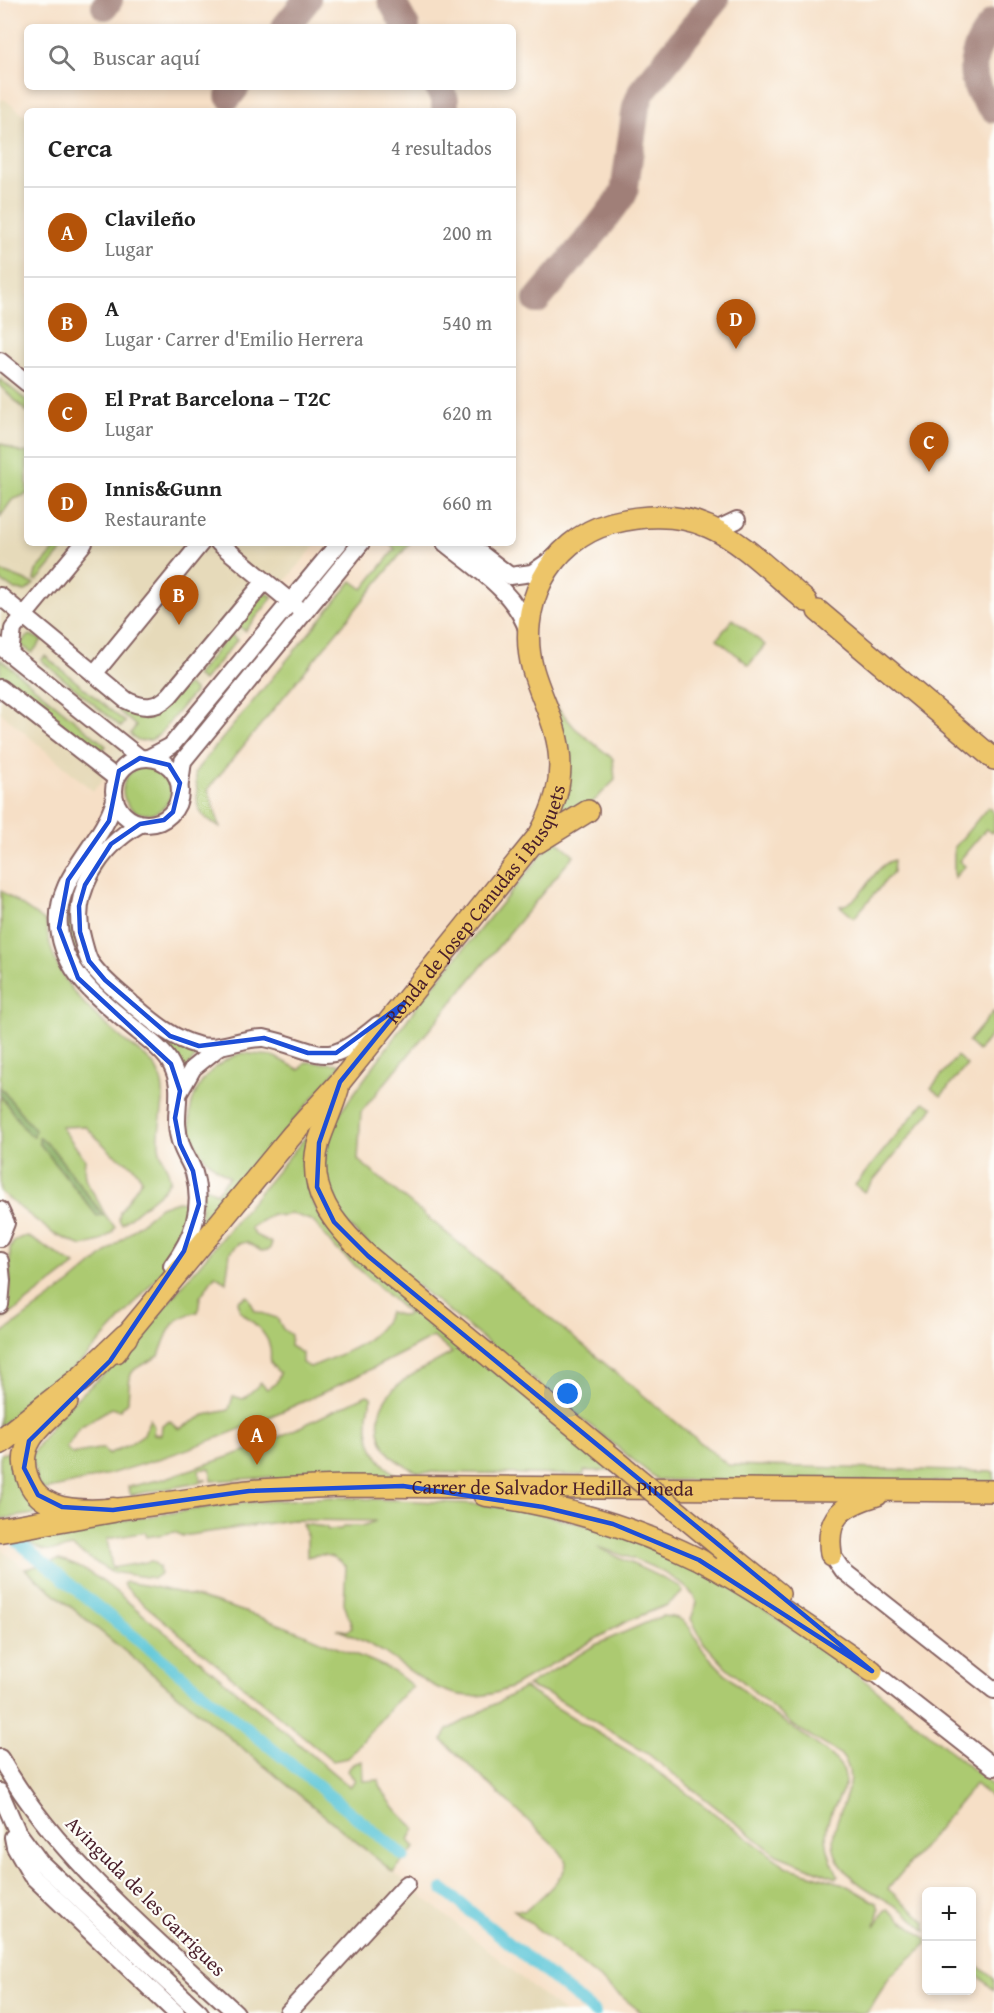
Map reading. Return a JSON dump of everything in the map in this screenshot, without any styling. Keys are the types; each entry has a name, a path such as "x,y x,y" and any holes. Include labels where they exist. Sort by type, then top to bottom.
{"highway":[{"path":"0,1442 82,1377 125,1337"},
{"path":"0,1530 113,1510"}],"main road":[{"name":"Ronda de Josep Canudas i Busquets","path":"113,1510 62,1507 46,1501 31,1487 27,1478 25,1451 35,1432 110,1361 125,1337 293,1134 340,1082 532,846 554,805 560,768 553,726 533,671 528,633 536,592 558,555 596,529 628,520 696,521 716,530 738,541 994,759"},
{"path":"532,846 588,811"},
{"path":"340,1082 316,1158 317,1187 334,1222 368,1256 872,1671"},
{"path":"403,1485 488,1496 543,1507 613,1524 660,1541 731,1577 872,1671"},
{"name":"Carrer de Salvador Hedilla Pineda","path":"113,1510 249,1491 403,1485 994,1491"},
{"path":"831,1554 830,1531 842,1511 858,1500 897,1489"}],"street":[{"path":"0,361 24,381"},
{"path":"716,530 737,520"},
{"path":"82,546 24,616 7,630 5,650 145,758 169,765 180,783"},
{"path":"94,674 199,546"},
{"path":"223,546 304,614"},
{"path":"180,1091 171,1064 152,1042 78,978 67,959 61,941 59,912 68,880 109,821 115,800 116,778 128,763 171,746 337,546"},
{"path":"115,800 120,811 129,819 140,824 165,820 173,812 181,794 183,761 359,546"},
{"path":"458,546 508,596 520,611 528,633"},
{"path":"459,546 510,576 532,573 558,555"},
{"path":"0,596 126,700 138,706 153,706 163,702 264,581"},
{"path":"0,688 116,778"},
{"path":"140,824 111,844 85,885 79,906 80,932 89,961 105,980 170,1035 199,1046 219,1047 254,1038 264,1038 320,1056 336,1053 351,1046 404,1003"},
{"path":"125,1337 183,1251 197,1216 198,1189 193,1171 180,1144 176,1118 180,1091 193,1068 219,1047"},
{"path":"0,1210 6,1223 0,1238"},
{"path":"0,1261 2,1281 0,1305"},
{"path":"831,1554 842,1570 994,1690"},
{"path":"872,1671 994,1767"},
{"name":"Avinguda de les Garrigues","path":"0,1758 29,1805 83,1868 236,2013"},
{"path":"1,1793 12,1821 26,1846 40,1862 200,2013"},
{"path":"12,1821 15,1847 31,1875 176,2013"},
{"path":"288,2013 407,1884"}],"highlighted area":[{"path":"140,758 169,765 180,783 173,812 164,820 140,824 111,844 85,885 79,906 80,932 89,961 105,980 170,1036 199,1046 264,1038 308,1053 336,1053 404,1003 340,1082 319,1143 317,1187 334,1222 368,1256 872,1671 699,1560 613,1524 543,1507 403,1486 249,1491 113,1510 62,1507 38,1495 24,1468 29,1441 110,1361 184,1251 199,1204 193,1171 180,1144 175,1118 180,1091 171,1064 78,978 59,928 68,880 109,821 119,771"}],"shaded area":[{"path":"4,99 24,115 24,546 315,546 159,735 151,740 138,741 93,791 0,712 0,101"},
{"path":"0,1548 426,1899 564,2013 0,2013"}],"green space":[{"path":"0,379 24,399 24,409 0,386"},
{"path":"0,443 24,452 24,495 12,500 0,517"},
{"path":"58,546 66,546 37,581 34,580 36,571"},
{"path":"392,546 408,546 208,789 220,827 210,821 203,816 198,805 195,773 198,768 352,581 363,589 395,549"},
{"path":"0,571 34,584 26,591 15,590 0,580"},
{"path":"268,594 273,597 245,631 238,625 263,595"},
{"path":"733,619 765,645 749,665 717,639"},
{"path":"230,634 237,640 203,681 196,676"},
{"path":"30,635 42,640 32,653 20,644"},
{"path":"268,638 265,652 192,741 187,737"},
{"path":"45,656 125,722 121,727 41,660"},
{"path":"0,659 106,746 96,758 0,678"},
{"path":"188,685 195,691 159,735 151,740 138,741 130,734 136,726 119,711 122,706 142,714"},
{"path":"553,702 575,728 613,759 615,780 591,804 559,820"},
{"path":"142,766 152,766 164,773 171,785 171,795 164,807 152,814 142,814 127,803 123,795 123,785 134,770"},
{"path":"988,807 994,813 994,831 992,833 986,829 959,861 965,866 954,878 954,848"},
{"path":"102,839 107,843 75,933 154,1029 149,1034 100,989 74,955 67,936 66,914 70,890 80,870"},
{"path":"555,839 574,855 361,1112 358,1160 728,1465 994,1472 994,1482 658,1480 388,1262 346,1223 320,1178 334,1121 422,999"},
{"path":"894,860 893,872 854,918 840,906 856,898 879,869"},
{"path":"1,891 46,922 49,942 55,959 72,990 96,1016 152,1063 161,1081 163,1099 159,1145 170,1180 163,1190 122,1224 119,1220 120,1212 142,1179 133,1166 113,1154 85,1126 61,1127 85,1159 87,1183 115,1227 112,1233 100,1241 82,1246 54,1234 0,1192"},
{"path":"994,1011 994,1031 978,1051 968,1042"},
{"path":"160,1034 201,1051 181,1074 156,1039"},
{"path":"242,1053 273,1056 300,1070 306,1062 342,1064 199,1232 203,1185 216,1193 229,1177 206,1159 196,1144 191,1129 190,1115 193,1101 198,1088 216,1067"},
{"path":"957,1056 967,1065 941,1096 931,1088"},
{"path":"0,1087 35,1130 34,1136 28,1134 0,1095"},
{"path":"924,1102 933,1108 864,1192 855,1185"},
{"path":"313,1128 309,1183 315,1206 331,1232 621,1471 584,1471 584,1475 418,1472 399,1462 389,1454 382,1442 379,1419 382,1405 389,1394 412,1375 452,1353 433,1337 339,1385 244,1427 146,1463 44,1490 38,1484 31,1455 62,1411 111,1368","holes":["290,1213 313,1221 333,1246 409,1314 403,1316 389,1312 384,1323 376,1332 356,1347 310,1367 302,1363 302,1353 290,1346 291,1335 283,1329 277,1318 255,1311 248,1296 238,1301 240,1311 257,1326 267,1339 272,1365 280,1373 276,1383 267,1389 261,1383 243,1399 233,1396 229,1410 205,1415 179,1429 170,1421 162,1425 161,1435 153,1434 154,1427 150,1418 144,1434 128,1445 108,1454 103,1448 72,1454 66,1448 80,1427 111,1408 120,1410 128,1402 129,1381 133,1372 136,1368 159,1356 171,1326 181,1317 198,1312 200,1297 215,1275 226,1282 230,1252 238,1244 247,1242 261,1251 269,1250 272,1243 255,1235 250,1228 272,1214 283,1216"]},
{"path":"39,1137 52,1148 103,1215 97,1216 39,1143"},
{"path":"177,1201 186,1202 187,1216 191,1218 170,1262 82,1361 0,1426 0,1335 72,1282 160,1207"},
{"path":"27,1236 75,1265 3,1320 10,1297 10,1249 16,1240"},
{"path":"367,1395 372,1397 368,1419 370,1440 379,1459 395,1474 395,1478 278,1482 272,1477 212,1481 210,1468 199,1470 200,1480 207,1480 131,1495 128,1487 163,1479 260,1446"},
{"path":"10,1452 16,1456 49,1512 0,1519 0,1454"},
{"path":"331,1497 479,1504 527,1511 619,1533 718,1578 847,1666 994,1787 994,1799 975,1784 888,1889 922,1919 922,1927 905,1912 852,1878 839,1862 834,1848 834,1834 850,1779 848,1767 840,1754 792,1725 724,1665 704,1643 691,1619 697,1603 691,1593 668,1575 653,1568 597,1547 679,1586 683,1592 667,1605 627,1621 510,1688 473,1696 442,1690 378,1649 337,1629 347,1631 352,1628 344,1603 346,1567 328,1556 307,1557 307,1536 302,1524 326,1527 328,1530 341,1529 343,1526 362,1526 376,1521 291,1520 182,1536 175,1532 147,1537 145,1532 107,1539 112,1568 152,1561 159,1567 160,1574 154,1578 111,1572 72,1547 50,1551 39,1549 21,1536 229,1504"},
{"path":"59,1560 83,1569 106,1584 350,1787 355,1780 347,1771 353,1764 362,1761 363,1781 378,1780 394,1806 415,1828 409,1840 415,1848 393,1872 25,1569"},
{"path":"126,1582 204,1599 279,1624 373,1661 394,1672 413,1687 397,1700 348,1758 333,1761 133,1595 123,1584"},
{"path":"662,1616 681,1619 690,1627 710,1658 756,1702 819,1746 840,1764 844,1772 844,1785 831,1812 826,1833 829,1855 838,1875 836,1878 777,1855 648,1754 553,1696 527,1686 595,1645"},
{"path":"524,1688 635,1755 787,1867 844,1884 877,1903 879,1909 875,1926 885,1910 888,1910 922,1935 922,1948 891,1975 867,2013 642,2013 514,1910 525,1911 550,1889 565,1869 565,1859 556,1847 442,1740 448,1730"},
{"path":"976,1963 994,1979 994,1990 976,1974"}],"waterway":[{"path":"18,1542 404,1856"},
{"path":"443,1889 595,2013"}],"taxiway":[{"path":"105,6 109,0"},
{"path":"287,24 307,0"},
{"path":"391,0 404,24"},
{"path":"537,300 598,228 624,193 636,107 642,91 715,0"},
{"path":"994,22 980,44 973,66 978,88 994,109"},
{"path":"229,96 234,90"},
{"path":"440,90 445,100 445,108"}],"place":[{"name":"Innis&Gunn","path":"736,349"},
{"name":"El Prat Barcelona – T2C","path":"929,472"},
{"name":"A","path":"179,625"},
{"name":"Clavileño","path":"257,1465"}]}
